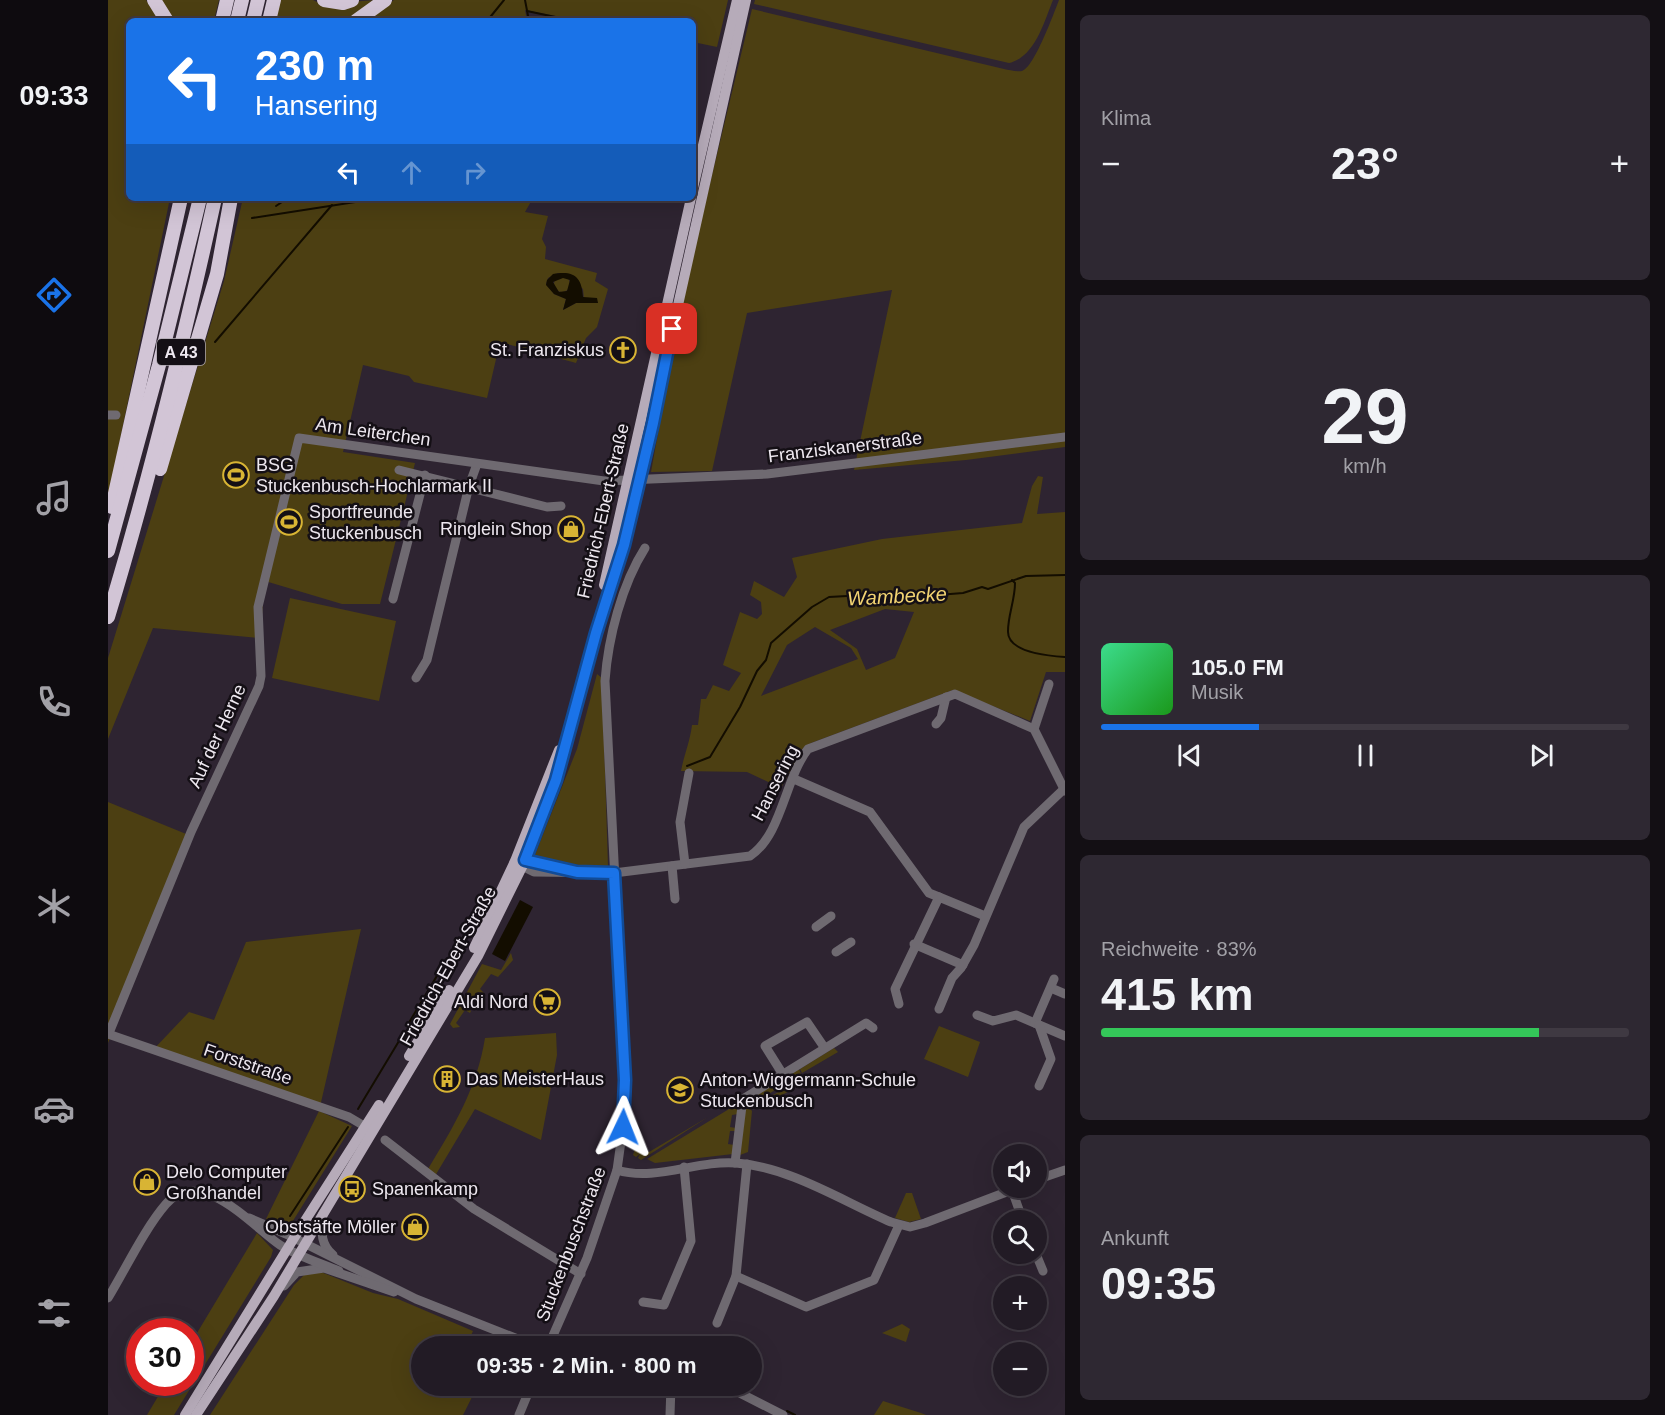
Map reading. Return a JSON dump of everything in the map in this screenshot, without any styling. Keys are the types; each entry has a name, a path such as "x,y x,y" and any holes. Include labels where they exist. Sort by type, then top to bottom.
{"highway":[{"path":"154,0 165,18"},
{"path":"223,18 227,0"},
{"path":"238,18 242,0"},
{"path":"254,18 258,0"},
{"path":"270,18 274,0"},
{"path":"324,0 343,3 352,0"},
{"path":"360,18 386,0"},
{"path":"109,550 113,499 133,422 180,201"},
{"name":"A 43","path":"109,550 159,365 199,201"},
{"name":"A 43","path":"108,617 142,505 214,201"},
{"path":"227,227 231,201"},
{"path":"142,505 154,488 197,348 235,201"}],"main road":[{"path":"696,175 737,0"},
{"name":"Friedrich-Ebert-Straße","path":"633,481 746,0"},
{"name":"Friedrich-Ebert-Straße","path":"196,1415 303,1249 467,961 520,862 556,780 596,633 624,545 633,481 690,201"},
{"name":"Friedrich-Ebert-Straße","path":"185,1415 287,1248 370,1130"}],"street":[{"name":"Franziskanerstraße","path":"633,481 766,474 1065,437"},
{"name":"Am Leiterchen","path":"299,438 604,481 633,481"},
{"name":"Auf der Herne","path":"109,1033 191,832 259,686 261,676 258,607 299,438"},
{"path":"416,678 427,660 469,486 477,464"},
{"name":"Am Leiterchen","path":"399,470 547,507 561,506"},
{"name":"Am Leiterchen","path":"393,599 425,475"},
{"name":"Stuckenbuschstraße","path":"553,1336 581,1274 617,1170 623,1127 625,1080 605,681 610,636 630,580 645,548"},
{"path":"1034,729 1049,684"},
{"path":"936,724 941,718 946,697 955,694 1034,729 1065,789 1024,827 963,965 952,978 939,1009"},
{"name":"Hansering","path":"520,862 577,872 614,873 740,858 757,852 775,822 804,754 812,746 946,697"},
{"path":"685,864 680,822 689,773"},
{"path":"794,779 870,812 929,893 985,916"},
{"path":"672,866 675,899"},
{"path":"899,1004 895,989 913,947 920,938 939,897"},
{"path":"816,927 831,916"},
{"path":"836,952 851,942"},
{"path":"913,947 963,965"},
{"path":"1039,1086 1051,1059 1037,1024 1052,983 1065,994"},
{"path":"977,1015 993,1021 1016,1016 1065,1036"},
{"path":"782,1073 765,1046 807,1022 824,1047"},
{"path":"735,1163 742,1106 738,1102 866,1023 873,1028"},
{"name":"Forststraße","path":"109,1033 349,1117 370,1130"},
{"path":"385,1140 474,1209 581,1274"},
{"path":"617,1170 636,1173 735,1163 765,1167 899,1225 910,1227 993,1197"},
{"path":"717,1323 736,1276 747,1164"},
{"path":"643,1302 664,1305 691,1241 684,1167"},
{"path":"1047,1176 1065,1170"},
{"path":"110,1292 160,1213 175,1197 183,1193 203,1192 249,1218 294,1238 303,1249 339,1271 376,1287 416,1299 510,1336"},
{"path":"323,1213 322,1240 326,1249 339,1261"},
{"path":"249,1218 287,1248 303,1249 339,1261 416,1299"},
{"path":"736,1276 806,1306 874,1280 899,1225"},
{"path":"1040,1264 1043,1272"},
{"path":"274,1296 297,1272 324,1268 339,1271"},
{"path":"519,1415 527,1396"},
{"path":"670,1415 671,1396"},
{"path":"746,1396 783,1415"}],"shaded area":[{"path":"108,0 146,0 158,18 126,18 126,201 169,201 108,498"},
{"path":"158,0 219,0 213,18 169,18"},
{"path":"278,0 313,0 321,4 376,0 350,18 275,18"},
{"path":"394,0 728,0 717,47 696,43 696,18 566,18 525,10 526,18 367,18"},
{"path":"755,0 1053,0 1032,46 1026,54 1009,63 754,4"},
{"path":"1059,0 1065,0 1065,447 966,460 854,470 892,290 747,313 712,471 651,472 681,304 752,9 1004,69 1022,71 1027,68 1038,51"},
{"path":"242,201 531,201 525,212 548,216 542,239 546,247 545,259 597,273 595,281 608,289 597,327 586,338 576,363 500,342 487,398 414,382 409,376 363,365 343,452 415,463 380,604 342,604 265,581 260,638 153,628 108,739 108,658 224,281","holes":["558,273 566,274 583,289 584,299 594,298 598,303 576,303 563,310 566,299 554,294 546,284 548,278"]},
{"path":"560,273 576,276 581,284 583,297 597,298 598,303 576,303 563,310 566,299 554,294 546,285 547,280 553,274","holes":["563,278 570,280 567,291 559,292 553,282"]},
{"path":"562,276 570,284 562,292 554,284"},
{"path":"1038,476 1043,477 1037,514 1065,512 1065,672 1046,672 1030,721 953,690 811,743 803,748 781,788 747,772 681,771 692,725 698,725 701,699 706,699 713,685 729,691 741,673 723,665 740,612 757,619 762,614 761,602 750,595 754,581 784,597 797,577 792,558 882,539 1022,523 1032,486","holes":["885,609 914,612 895,658 866,670 857,649 830,630","815,627 851,648 858,659 761,696 787,645"]},
{"path":"290,598 396,621 379,701 272,678"},
{"path":"597,674 602,678 608,866 578,865 534,857 577,749"},
{"path":"108,802 191,836 108,1043"},
{"path":"520,900 533,907 505,961 492,954"},
{"path":"361,929 319,1111 151,1052 189,1012 214,1020 246,942"},
{"path":"511,953 513,960 498,977 491,974 480,989 484,993 478,992 467,1007 470,1013 465,1010 456,1023 460,1027 453,1028 450,1024 482,964 501,970"},
{"path":"939,1026 980,1042 968,1077 924,1059"},
{"path":"556,1033 557,1055 541,1140 475,1109 435,1176 428,1169 470,1090 485,1038"},
{"path":"834,1048 838,1052 802,1073 800,1069"},
{"path":"799,1069 801,1074 754,1103 746,1101"},
{"path":"789,1086 791,1090 768,1103 766,1099"},
{"path":"746,1104 752,1111 748,1152 740,1155"},
{"path":"734,1106 739,1107 738,1114 732,1115 730,1127 736,1128 735,1131 730,1131 728,1144 734,1145 733,1154 655,1163 647,1159"},
{"path":"319,1111 352,1126 291,1224 278,1225 266,1219"},
{"path":"708,1117 641,1160 638,1158 640,1154 636,1157 633,1155 636,1145 649,1152"},
{"path":"906,1193 912,1193 921,1219 909,1222 895,1218"},
{"path":"257,1233 273,1250 271,1257 204,1366 204,1321"},
{"path":"321,1272 373,1293 398,1299 473,1331 471,1336 411,1336 411,1396 472,1396 463,1415 210,1415 294,1285 304,1275"},
{"path":"902,1324 910,1329 906,1342 882,1333"},
{"path":"158,1396 186,1396 174,1415 147,1415"},
{"path":"883,1401 921,1413 926,1415 874,1415"}],"waterway":[{"path":"489,18 504,0"},
{"path":"525,0 528,18"},
{"path":"527,11 560,18"},
{"path":"276,206 284,201"},
{"path":"252,218 362,201"},
{"path":"215,342 332,205"},
{"name":"Wambecke","path":"687,766 710,757 740,707 757,671 766,660 771,643 812,607 829,597 883,594 900,598 963,593 982,587 988,589 1026,576 1065,575"},
{"name":"Wambecke","path":"1012,580 1015,583 1008,631 1014,644 1030,652 1065,657"},
{"name":"Wambecke","path":"407,1026 447,959"},
{"name":"Wambecke","path":"358,1109 399,1041"},
{"name":"Wambecke","path":"290,1216 348,1127"},
{"path":"787,1411 795,1415"}],"place":[{"name":"St. Franziskus","path":"623,350"},
{"name":"BSG Stuckenbusch-Hochlarmark II","path":"236,475"},
{"name":"Sportfreunde Stuckenbusch","path":"289,522"},
{"name":"Ringlein Shop","path":"571,529"},
{"name":"Aldi Nord","path":"547,1002"},
{"name":"Das MeisterHaus","path":"447,1079"},
{"name":"Anton-Wiggermann-Schule Stuckenbusch","path":"680,1090"},
{"name":"Delo Computer Großhandel","path":"147,1182"},
{"name":"Spanenkamp","path":"352,1189"},
{"name":"Obstsäfte Möller","path":"415,1227"}],"route":[{"path":"623,1127 625,1080 614,873 577,872 525,860 551,796 596,633 624,545 653,423 672,329"}]}
